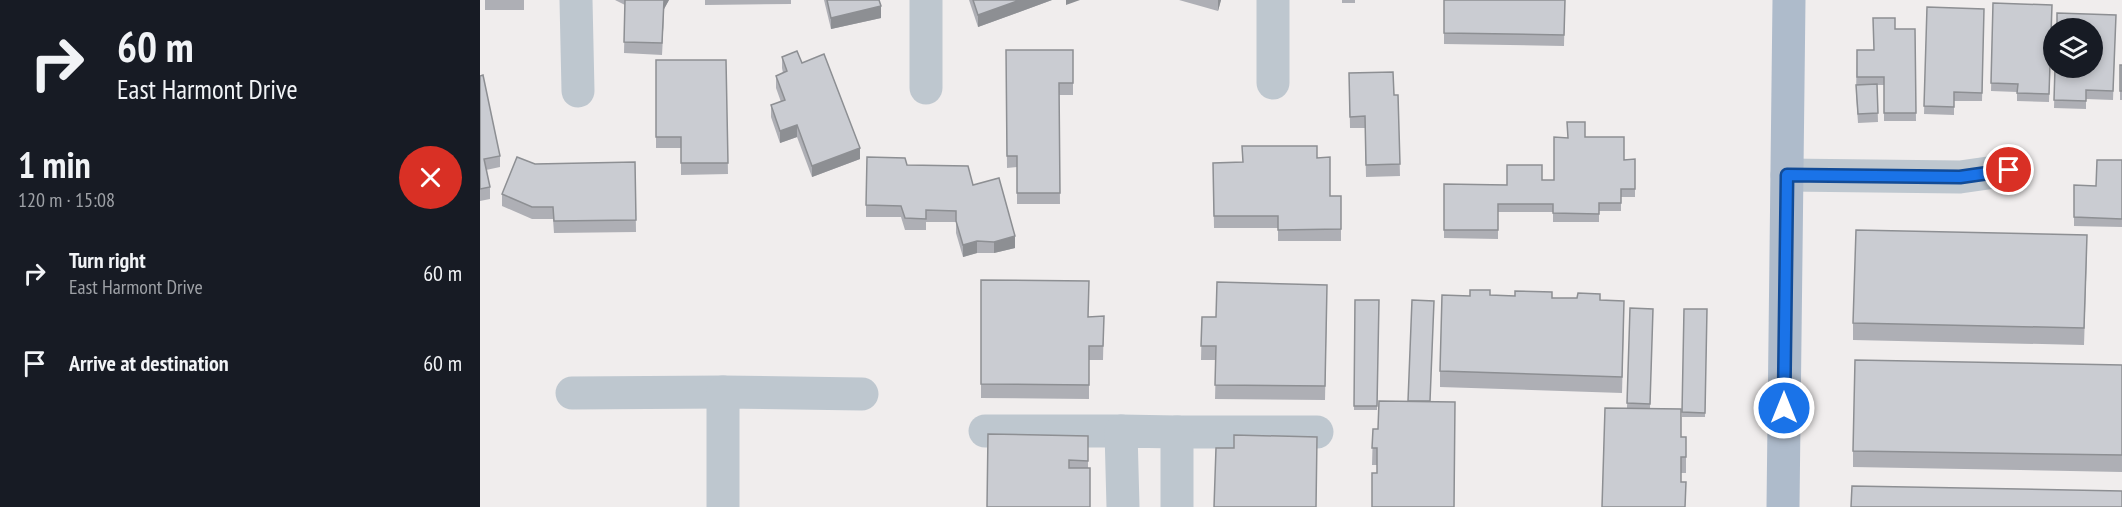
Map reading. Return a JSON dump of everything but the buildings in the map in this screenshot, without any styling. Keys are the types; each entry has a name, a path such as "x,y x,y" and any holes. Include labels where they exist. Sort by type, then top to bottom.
{"main road":[{"path":"1783,507 1789,0"}],"street":[{"path":"576,0 578,91"},
{"path":"926,0 926,88"},
{"path":"1273,0 1273,83"},
{"path":"1787,175 1960,177 2009,170"},
{"path":"723,392 723,507"},
{"path":"572,393 862,394"},
{"path":"985,431 1317,432"},
{"path":"1121,431 1124,507"},
{"path":"1177,432 1177,507"}],"route":[{"path":"1784,408 1787,175 1960,177 2009,170"}]}
